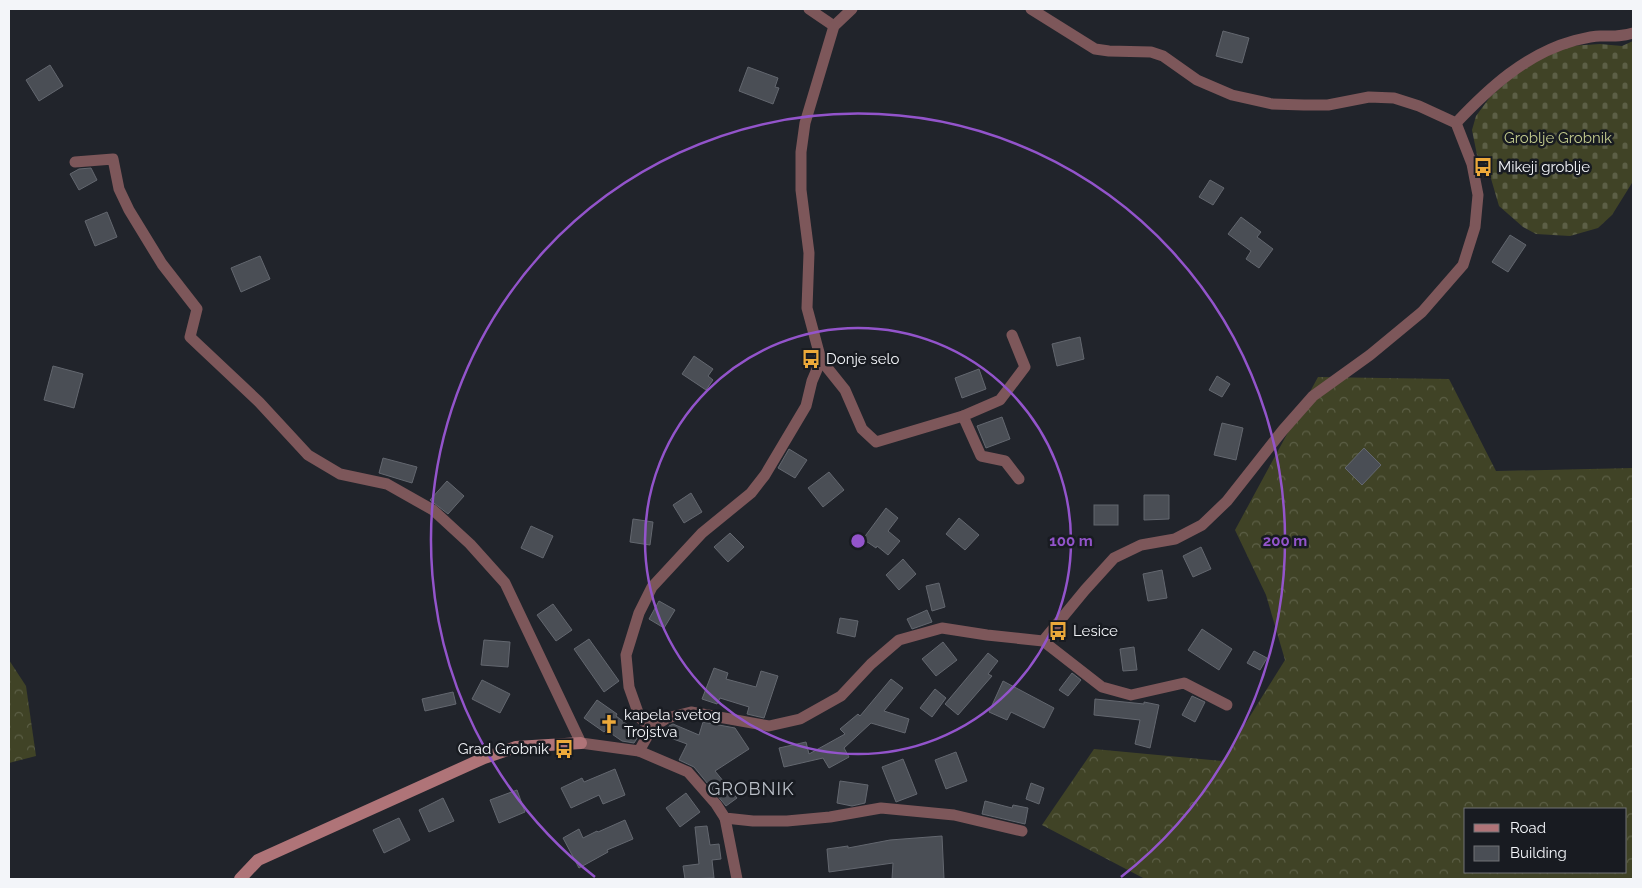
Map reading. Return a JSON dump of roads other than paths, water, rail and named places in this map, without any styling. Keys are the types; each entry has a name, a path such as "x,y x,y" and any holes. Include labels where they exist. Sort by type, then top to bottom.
{"main road":[{"path":"240,879 258,860 484,758 516,747 581,744"}],"street":[{"path":"808,9 834,26"},
{"path":"852,9 834,26 805,123 801,152 801,190 809,253 807,308 821,360 845,390 862,429 876,442 963,416 1000,400 1025,367 1012,336"},
{"path":"1031,9 1095,49 1150,52 1163,56 1198,80 1232,95 1272,104 1328,105 1368,97 1394,98 1419,106 1456,123 1472,164 1478,196 1475,227 1463,266 1422,312 1370,355 1313,396 1283,430 1227,501 1202,525 1175,539 1141,545 1114,558 1043,641"},
{"path":"1456,123 1481,97 1512,71 1544,52 1573,41 1598,36 1622,37 1633,32"},
{"path":"75,162 113,159 119,189 129,210 162,264 197,309 190,337 259,402 308,455 340,474 387,484 433,510 470,544 505,583 581,744 638,751 688,772 716,804 725,818 737,879"},
{"path":"652,728 640,718 629,687 626,655 639,613 652,587 702,533 751,493 765,475 806,406 812,381 821,360"},
{"path":"963,416 981,456 1005,461 1019,478"},
{"path":"638,751 652,728 667,718 691,712 769,726 800,719 841,696 871,664 899,640 942,628 987,636 1043,641 1102,687 1130,695 1184,683 1227,705"},
{"path":"725,818 753,821 787,821 830,817 880,808 954,815 1022,831"}],"place":[{"name":"Mikeji groblje","path":"1483,167"},
{"name":"Donje selo","path":"811,359"},
{"name":"Lesice","path":"1058,631"},
{"name":"kapela svetog Trojstva","path":"609,724"},
{"name":"Grad Grobnik","path":"564,749"}],"district":[{"name":"GROBNIK","path":"751,789"}],"park label":[{"name":"Groblje Grobnik","path":"1558,138"}]}
